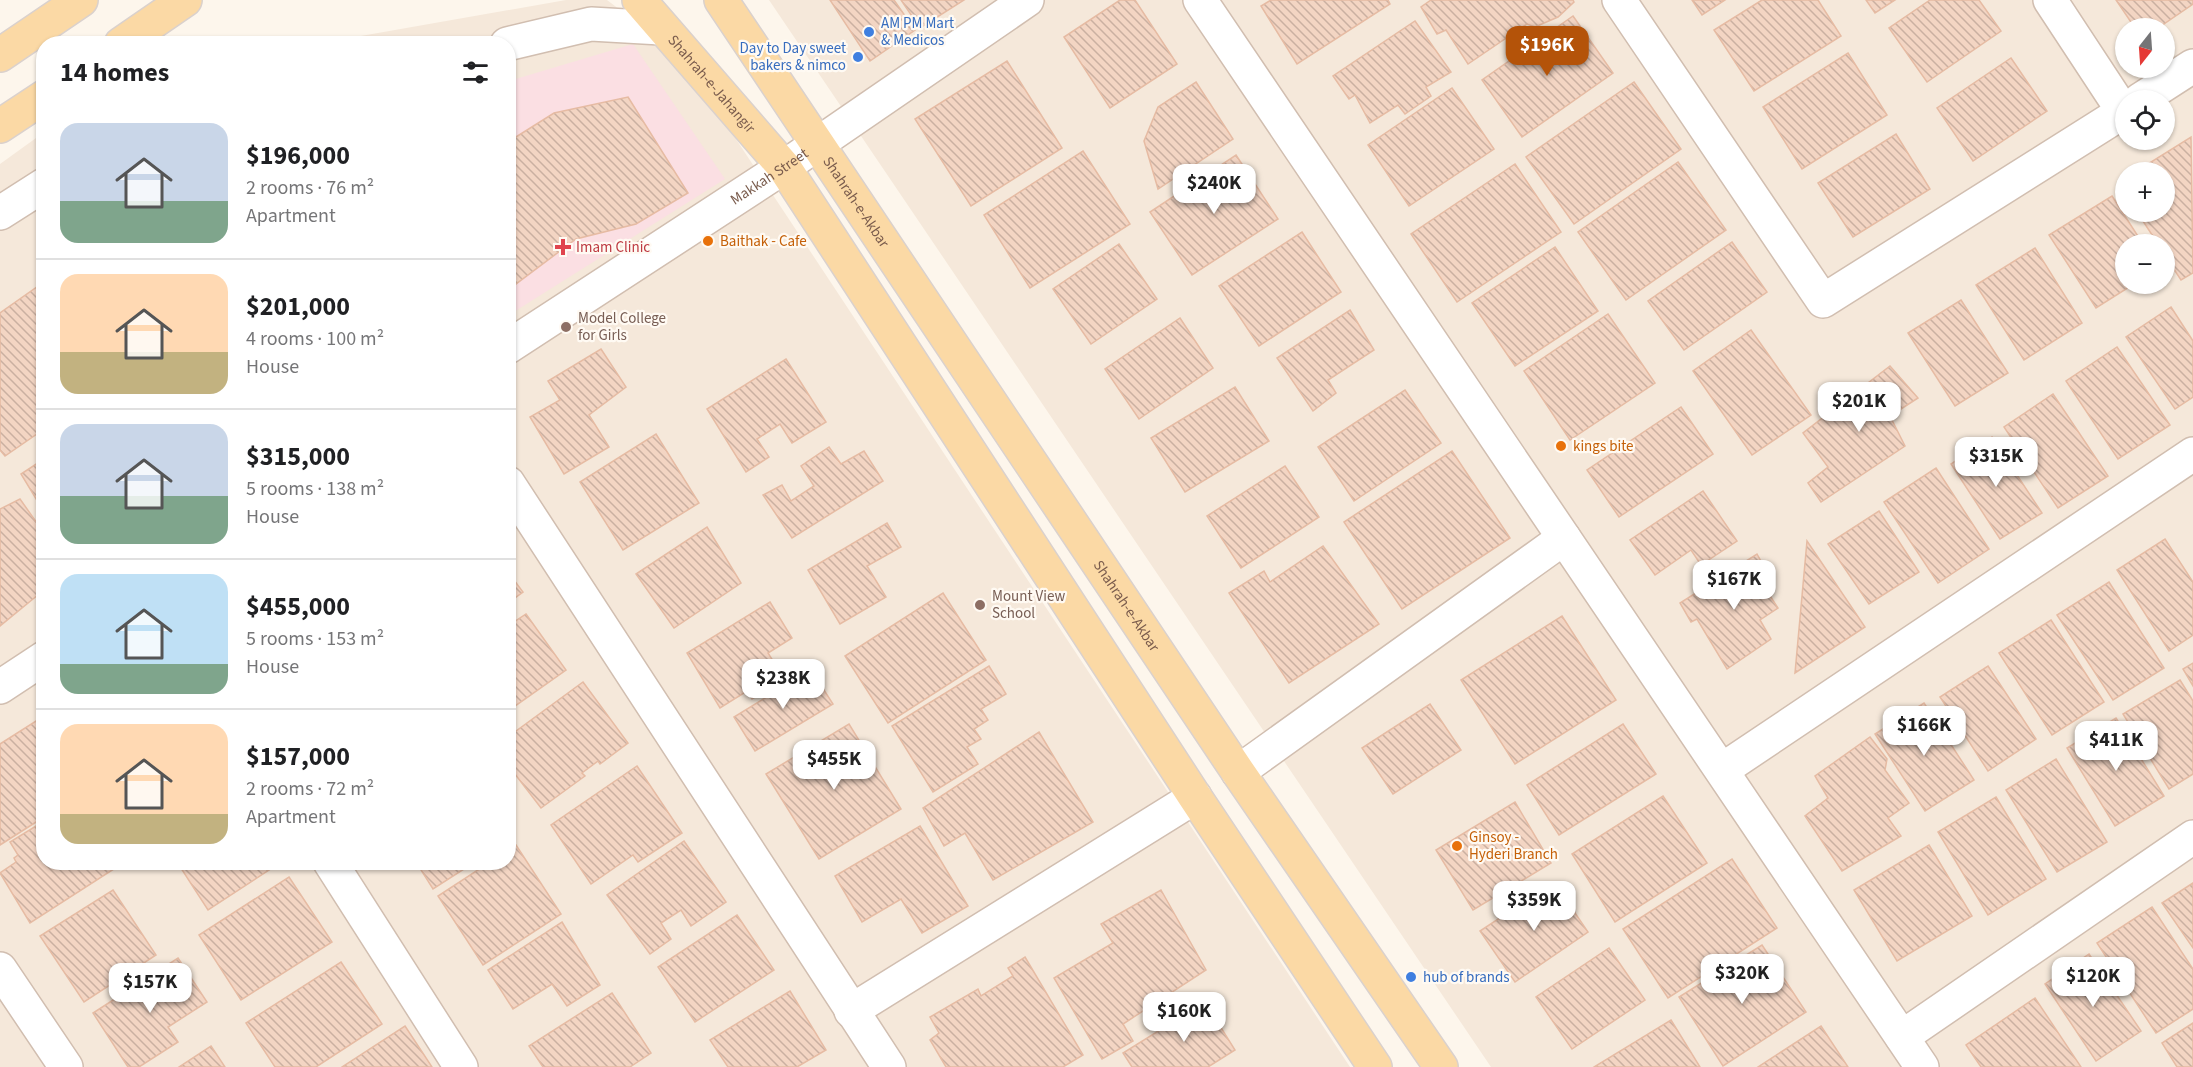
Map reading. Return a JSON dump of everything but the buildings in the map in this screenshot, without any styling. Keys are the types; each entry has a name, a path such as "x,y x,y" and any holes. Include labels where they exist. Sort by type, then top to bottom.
{"main road":[{"path":"0,55 81,0"},
{"name":"Shahrah-e-Jahangir","path":"639,0 784,167"},
{"path":"133,36 186,2"},
{"path":"729,5 817,143"},
{"path":"0,126 36,102"},
{"name":"Shahrah-e-Akbar","path":"817,143 1238,772 1441,1067"},
{"path":"784,167 1195,797 1375,1067"}],"street":[{"name":"Makkah Street","path":"516,342 784,167 1027,0"},
{"path":"1200,0 1922,1067"},
{"path":"1619,0 1823,301 2115,116"},
{"path":"2050,0 2117,90"},
{"path":"516,42 591,24 661,28"},
{"path":"2167,90 2187,81"},
{"path":"0,213 36,190"},
{"path":"1722,770 2193,454"},
{"path":"516,495 889,1067"},
{"path":"1238,772 1564,538"},
{"path":"0,687 36,663"},
{"path":"851,1011 1195,797"},
{"path":"1902,1037 2193,837"},
{"path":"335,870 461,1067"},
{"path":"0,969 66,1067"}],"shaded area":[{"path":"566,0 607,0 681,56 1350,1067 0,1067 0,164 36,138 36,870 516,870 516,36 361,36"},
{"path":"769,0 2193,0 2193,1067 1491,1067"},
{"name":"Imam Clinic","path":"633,44 725,179 516,311 516,79"}],"place":[{"name":"AM PM Mart & Medicos","path":"869,32"},
{"name":"Day to Day sweet bakers & nimco","path":"858,57"},
{"name":"Baithak - Cafe","path":"708,241"},
{"name":"Imam Clinic","path":"563,247"},
{"name":"Model College for Girls","path":"566,327"},
{"name":"kings bite","path":"1561,446"},
{"name":"Mount View School","path":"980,605"},
{"name":"Ginsoy - Hyderi Branch","path":"1457,846"},
{"name":"hub of brands","path":"1411,977"}]}
